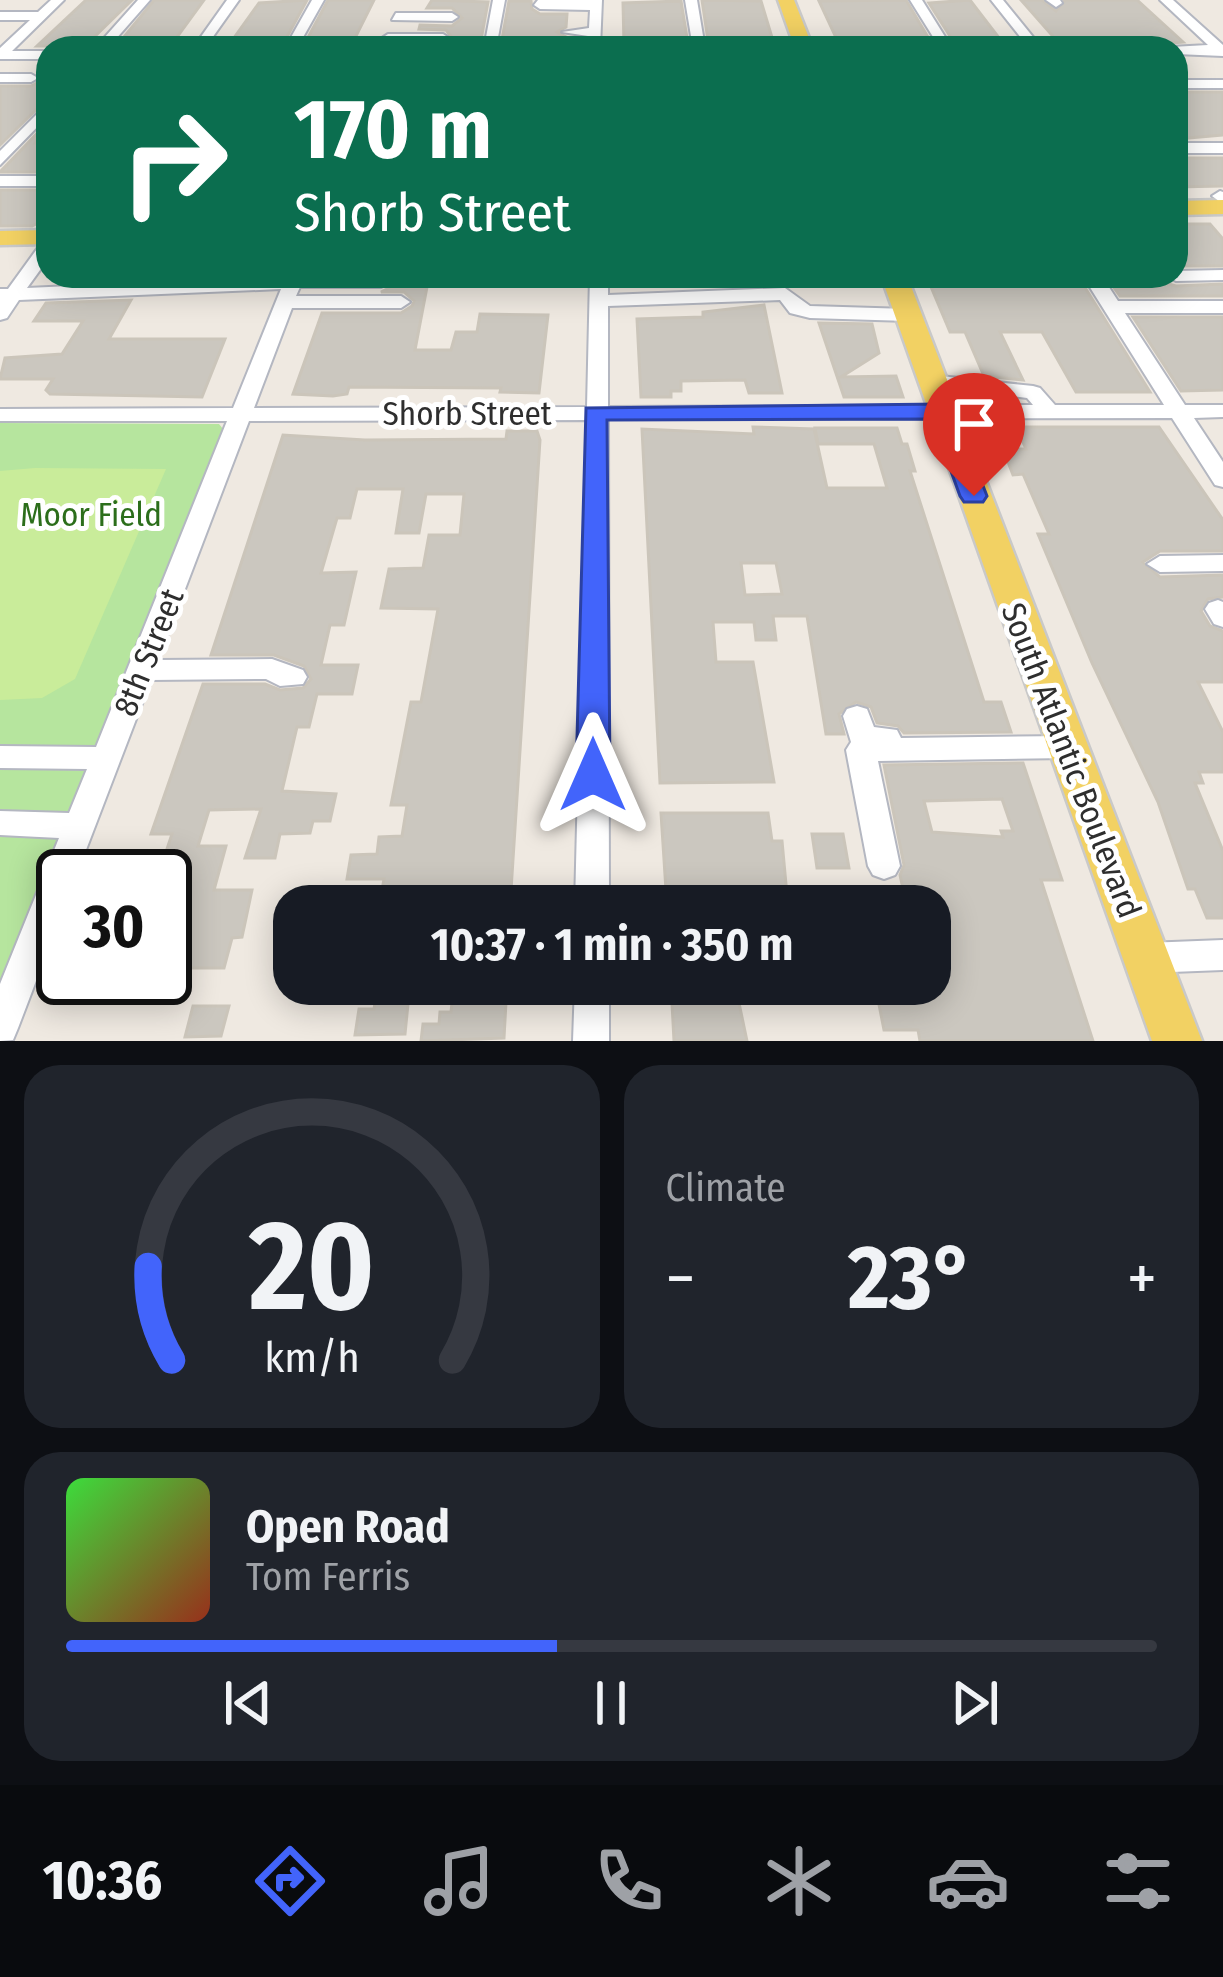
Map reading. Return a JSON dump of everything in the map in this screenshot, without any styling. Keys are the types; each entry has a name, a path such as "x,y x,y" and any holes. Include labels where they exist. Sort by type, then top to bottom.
{"main road":[{"path":"786,0 800,36"},
{"path":"1188,198 1222,199"},
{"path":"1188,206 1222,199"},
{"path":"0,238 36,240"},
{"name":"South Atlantic Boulevard","path":"899,288 1177,1041"}],"street":[{"path":"0,55 58,0"},
{"path":"112,36 144,0"},
{"path":"208,36 233,0"},
{"path":"298,36 318,0"},
{"path":"389,36 403,0"},
{"path":"492,36 499,0"},
{"path":"691,0 698,36"},
{"path":"916,0 938,36"},
{"path":"997,0 1026,36"},
{"path":"1166,0 1221,51"},
{"path":"595,36 596,3"},
{"path":"396,17 452,17"},
{"path":"0,20 37,20"},
{"path":"1192,24 1221,24"},
{"path":"568,32 595,32"},
{"path":"0,40 16,40"},
{"path":"1188,50 1221,51"},
{"path":"0,55 36,55"},
{"path":"0,78 31,78"},
{"path":"1188,84 1223,84"},
{"path":"1194,94 1223,94"},
{"path":"0,160 36,120"},
{"path":"1188,148 1223,148"},
{"path":"0,181 36,181"},
{"path":"0,193 36,192"},
{"path":"0,314 8,294 36,257"},
{"path":"1188,276 1223,275"},
{"path":"592,885 599,288"},
{"path":"661,288 785,294 796,309 810,312 908,315"},
{"path":"1100,288 1223,480"},
{"path":"8,294 290,290 400,302"},
{"path":"290,290 374,310"},
{"name":"8th Street","path":"0,1028 290,290"},
{"path":"1112,308 1223,307"},
{"path":"936,396 1034,392 1048,411"},
{"name":"Shorb Street","path":"0,415 595,413 936,396 1048,411 1223,411"},
{"path":"1160,564 1223,563"},
{"path":"140,670 272,669 280,676 293,677"},
{"path":"857,716 862,738 1065,742"},
{"path":"884,866 861,750 1065,742"},
{"path":"0,757 106,758"},
{"path":"0,824 80,826"},
{"path":"1146,958 1223,956"},
{"path":"591,1041 592,1005"}],"green space":[{"name":"Moor Field","path":"0,423 219,424 223,429 55,849 36,849 36,896 0,986"},
{"path":"166,469 75,679 42,698 0,700 0,471"}],"building":[{"path":"86,0 132,0 95,36 48,36"},
{"path":"154,0 204,0 178,36 125,36"},
{"path":"307,0 288,36 235,36 259,3"},
{"path":"328,0 374,0 356,36 309,36"},
{"path":"432,0 488,2 482,36 419,29 420,25 452,26 462,18 452,8 427,8"},
{"path":"702,0 761,1 772,36 707,36"},
{"path":"906,0 927,36 835,36 819,1"},
{"path":"970,0 998,36 950,36 929,3"},
{"path":"1021,0 1042,0 1056,11 1065,0 1137,0 1176,36 1053,36"},
{"path":"509,1 531,1 532,9 540,14 567,14 566,27 557,32 564,36 503,36"},
{"path":"681,1 687,36 624,36 623,3"},
{"path":"36,84 36,110 0,145 0,86"},
{"path":"1188,92 1223,92 1223,135 1188,138"},
{"path":"36,134 36,172 0,172"},
{"path":"1188,158 1223,158 1223,186 1188,187"},
{"path":"0,190 36,190 36,224 0,226"},
{"path":"1188,224 1210,224 1223,239 1223,266 1188,266"},
{"path":"1223,284 1223,296 1120,296 1115,289"},
{"path":"427,288 415,350 451,350 456,332 477,332 480,314 548,315 539,393 500,392 501,388 349,387 347,394 333,396 293,394 322,313 401,313 414,301 404,292 381,292"},
{"path":"932,288 1085,288 1150,392 1076,392 1042,332 1000,332 1023,380 984,376 965,332 950,332"},
{"path":"131,300 109,339 225,339 202,397 50,394 46,390 53,379 0,379 5,358 62,354 83,321 34,321 46,303"},
{"path":"764,305 782,393 749,393 745,380 681,381 681,391 671,391 671,397 641,397 637,319 703,317 703,312"},
{"path":"1133,317 1223,317 1223,390 1181,391"},
{"path":"819,323 872,324 879,353 841,377 896,376 903,397 844,397"},
{"path":"753,427 814,429 827,488 887,488 874,444 818,444 815,428 897,428 902,444 907,444 915,471 910,471 984,702 1001,702 1011,732 904,733 898,726 877,723 871,707 856,702 839,714 844,734 826,734 807,616 773,616 776,640 756,640 754,622 713,622 716,662 753,662 774,782 660,783 642,429 754,434","holes":["741,563 776,563 782,594 745,595"]},
{"path":"1016,427 1159,427 1223,520 1223,551 1160,551 1143,562 1160,577 1223,575 1223,597 1208,599 1201,611 1210,626 1223,631 1223,682 1198,682 1223,732 1223,772 1199,772 1203,783 1195,783 1223,851 1223,918 1207,918 1195,889 1188,889 1158,802 1092,663 1038,534 1049,534 1023,474 1013,475 1003,449 1026,449"},
{"path":"507,431 537,431 540,440 511,885 383,885 384,879 347,879 351,855 377,854 379,837 402,836 407,805 391,805 411,702 421,702 438,609 381,608 389,569 423,568 429,535 460,535 464,494 426,494 419,533 396,533 403,489 357,489 350,518 337,518 321,573 356,572 344,625 330,625 321,665 358,665 352,694 317,694 309,727 297,727 282,791 336,794 330,821 313,821 310,833 280,834 275,858 245,858 261,809 209,810 198,846 226,846 214,890 252,890 242,937 232,938 224,968 192,968 192,849 167,849 172,834 151,834 203,684 265,684 280,690 303,688 311,679 304,666 274,655 211,655 283,435 506,439"},
{"path":"1023,763 1062,880 1041,880 1093,1041 920,1041 918,1030 884,1030 879,1005 951,1005 951,885 902,885 904,865 884,765","holes":["1002,799 1013,831 1001,831 1003,837 932,832 924,801"]},
{"path":"661,813 768,813 772,841 782,841 786,885 666,885"},
{"path":"812,834 843,834 849,868 817,868"},
{"path":"375,1005 408,1005 405,1034 355,1035 359,1009 374,1009"},
{"path":"452,1005 506,1005 504,1038 421,1041 423,1024 439,1024 440,1012 451,1012"},
{"path":"672,1005 739,1005 747,1041 674,1041"},
{"path":"193,1006 229,1006 221,1036 185,1037"}],"route":[{"path":"593,775 595,413 942,411 974,496"}]}
